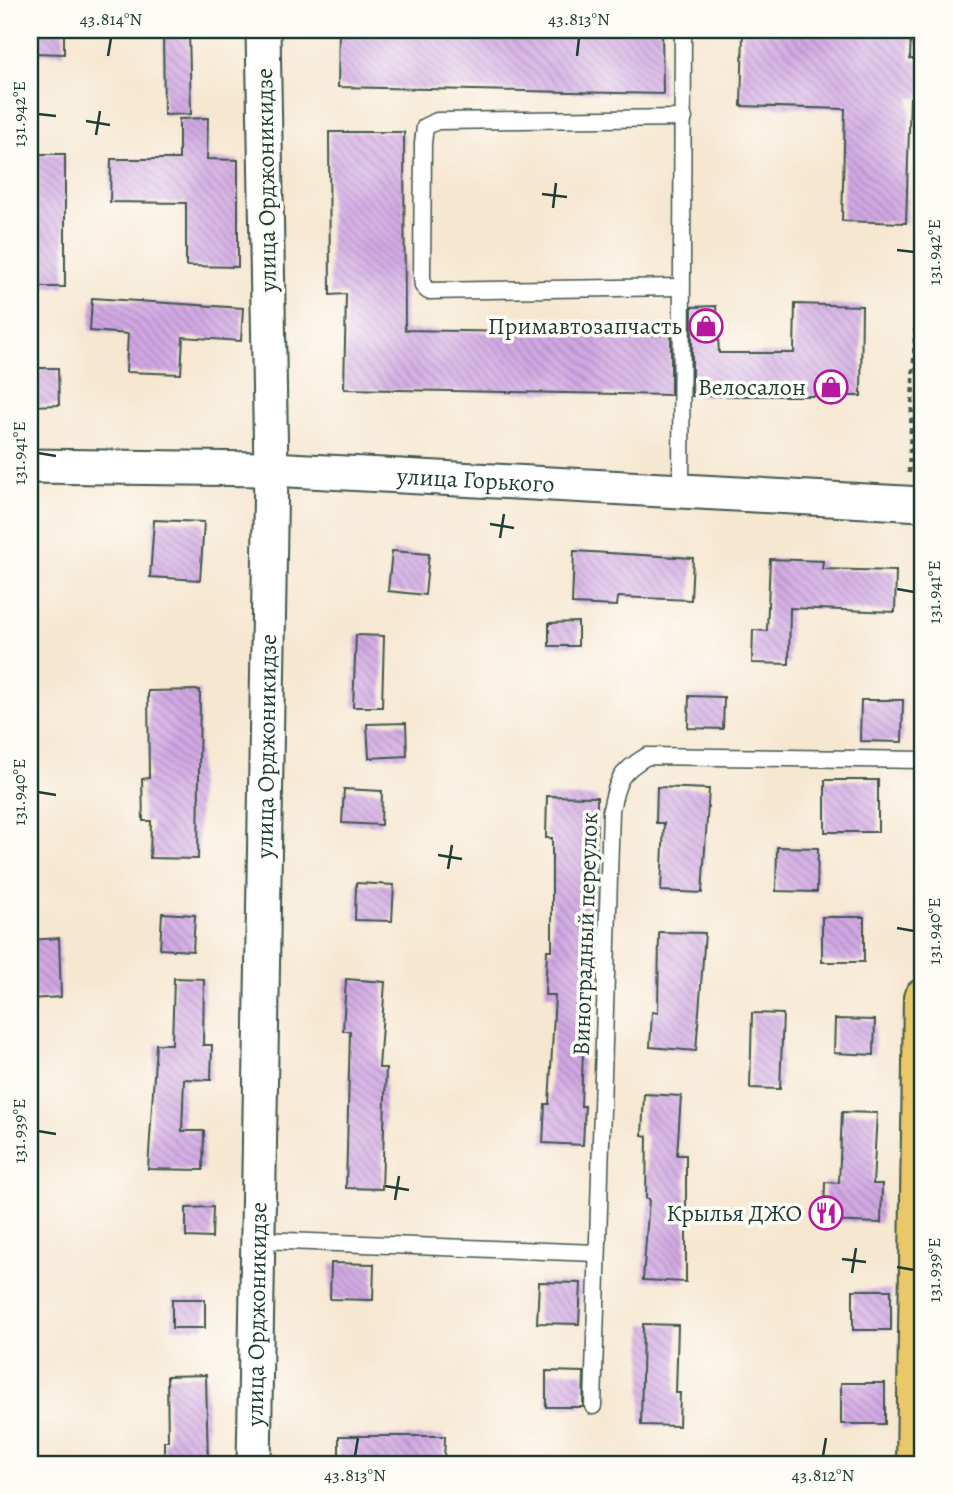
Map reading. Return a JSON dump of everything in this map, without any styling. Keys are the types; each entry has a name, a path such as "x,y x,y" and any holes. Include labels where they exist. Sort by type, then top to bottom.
{"highway":[{"path":"916,1464 923,998"}],"street":[{"name":"улица Орджоникидзе","path":"254,1464 260,1240 271,469 263,30"},
{"name":"улица Горького","path":"30,466 271,469 916,504"}],"lane":[{"path":"681,493 683,30"},
{"path":"681,287 428,291 423,286 422,276 423,143 425,127 436,121 684,118"},
{"name":"Виноградный переулок","path":"593,1406 611,810 617,781 632,765 647,755 923,760"},
{"path":"260,1240 596,1253"}],"path":[{"path":"916,504 923,159"}],"building":[{"path":"32,30 64,30 64,54 32,53"},
{"path":"163,30 189,30 191,114 164,115"},
{"path":"339,30 662,30 663,94 338,87"},
{"path":"845,30 911,30 910,59 923,59 921,98 910,98 906,223 842,221 845,109 741,106 743,32 844,35"},
{"path":"208,118 207,159 238,160 238,267 186,266 186,203 110,202 111,159 179,159 179,119"},
{"path":"329,132 404,132 405,330 671,335 671,395 344,389 346,294 330,295"},
{"path":"30,154 65,154 65,287 30,287"},
{"path":"92,298 243,308 241,341 183,337 181,374 126,372 128,334 90,331"},
{"path":"795,304 862,306 861,396 692,396 692,307 716,306 719,353 794,353"},
{"path":"30,368 58,368 59,405 30,406"},
{"path":"154,520 204,522 200,580 150,577"},
{"path":"392,551 429,554 425,595 388,591"},
{"path":"574,551 693,558 691,600 618,597 617,606 572,604"},
{"path":"770,559 823,561 822,569 896,571 895,612 790,608 789,664 752,663 753,630 767,631"},
{"path":"578,622 578,646 549,646 549,623"},
{"path":"356,635 384,636 382,707 353,707"},
{"path":"200,690 198,859 150,858 151,821 143,821 142,779 149,778 148,691"},
{"path":"689,696 724,697 723,729 688,728"},
{"path":"861,700 903,700 902,742 860,741"},
{"path":"406,723 407,756 369,758 367,724"},
{"path":"825,780 878,780 878,832 825,832"},
{"path":"657,787 709,789 702,893 661,891 664,823 656,823"},
{"path":"344,789 382,791 381,825 342,823"},
{"path":"547,796 597,797 596,914 588,914 581,1106 585,1106 583,1145 543,1143 545,1104 549,1104 555,995 545,995 547,950 552,950 552,838 546,838"},
{"path":"777,847 818,848 817,892 776,891"},
{"path":"356,883 394,885 392,921 355,920"},
{"path":"162,913 195,915 193,951 160,949"},
{"path":"822,917 864,917 864,962 822,962"},
{"path":"659,932 705,933 696,1051 650,1047 652,1012 658,1013"},
{"path":"59,938 61,997 30,999 30,940"},
{"path":"174,978 204,979 203,1045 212,1045 211,1080 184,1079 182,1131 204,1131 203,1170 148,1169 156,1044 172,1044"},
{"path":"346,979 385,982 379,1068 386,1068 382,1189 346,1188 350,1031 343,1031"},
{"path":"752,1013 783,1014 780,1089 750,1088"},
{"path":"835,1019 875,1020 874,1055 834,1053"},
{"path":"644,1094 681,1096 677,1155 686,1155 686,1282 643,1280 649,1199 646,1199 647,1136 642,1135"},
{"path":"842,1112 877,1113 873,1184 882,1184 881,1223 824,1221 825,1182 839,1183"},
{"path":"213,1207 212,1238 186,1237 186,1208"},
{"path":"331,1263 374,1264 373,1300 330,1299"},
{"path":"539,1282 581,1283 579,1324 537,1323"},
{"path":"853,1290 891,1290 891,1330 853,1330"},
{"path":"172,1299 205,1299 205,1328 172,1328"},
{"path":"643,1324 678,1325 676,1393 680,1393 679,1426 641,1425"},
{"path":"546,1371 584,1372 583,1407 546,1407"},
{"path":"206,1375 208,1464 164,1464 164,1441 168,1441 167,1376"},
{"path":"841,1383 885,1383 885,1424 841,1424"},
{"path":"339,1436 445,1436 444,1464 339,1464"}],"place":[{"name":"Примавтозапчасть","path":"706,326"},
{"name":"Велосалон","path":"831,387"},
{"name":"Крылья ДЖО","path":"826,1213"}]}
